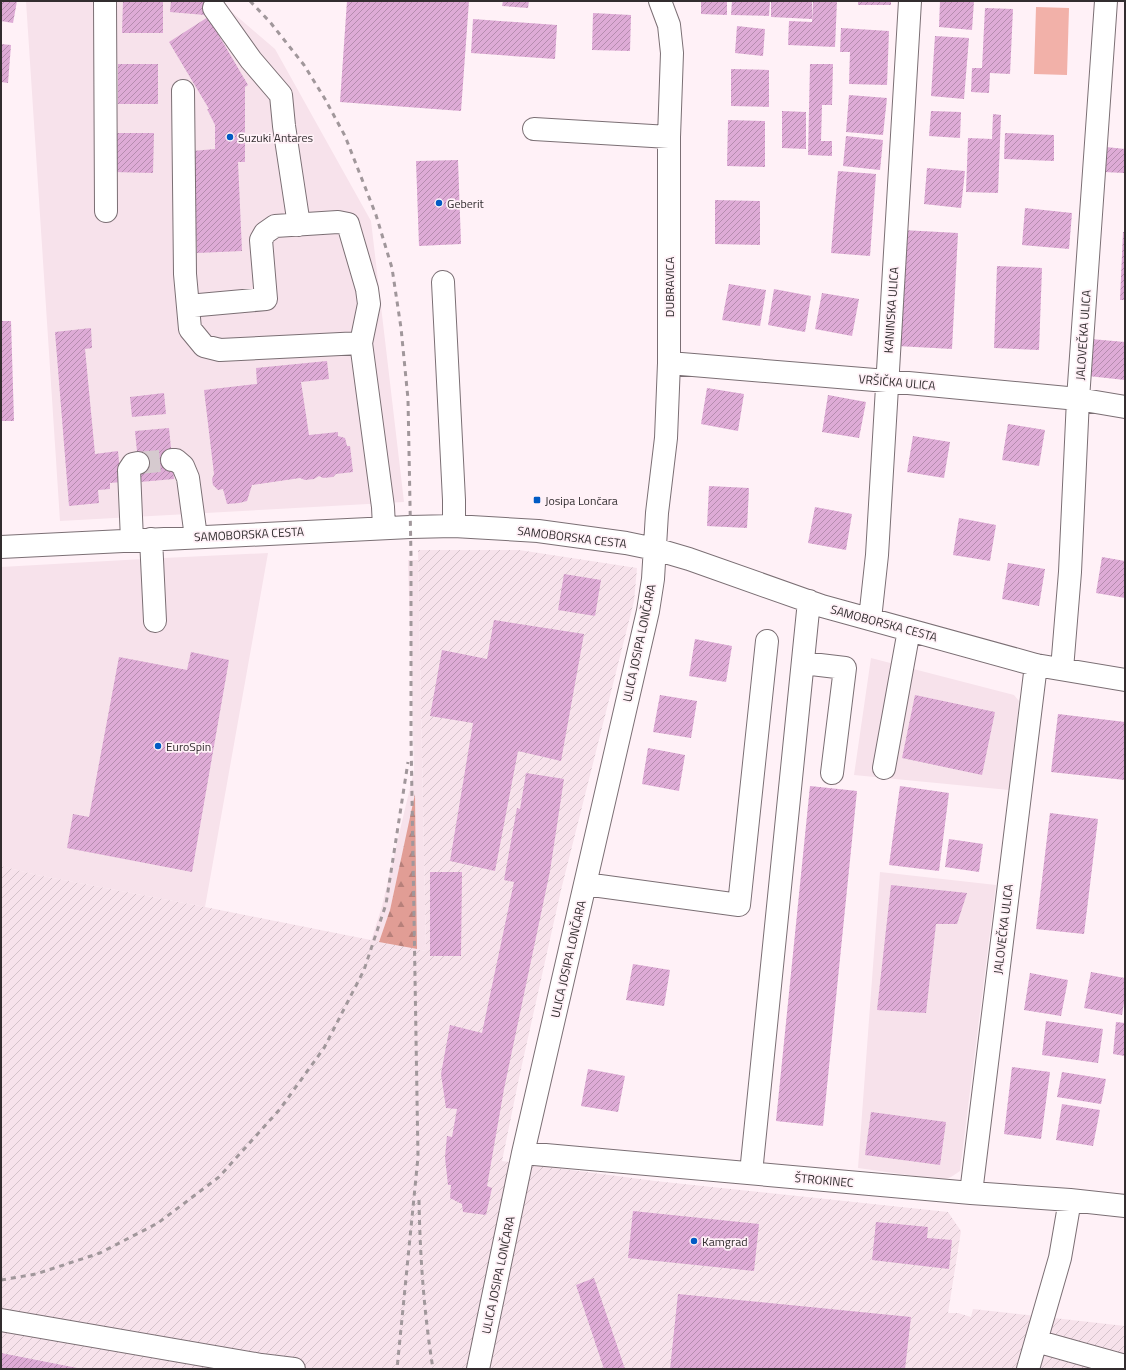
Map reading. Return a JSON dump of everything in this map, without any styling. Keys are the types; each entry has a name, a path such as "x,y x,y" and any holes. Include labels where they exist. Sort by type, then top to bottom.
{"street":[{"path":"105,1 106,211"},
{"name":"DUBRAVICA","path":"655,549 657,513 666,438 669,364 669,137 672,53 669,25 660,1"},
{"name":"DUBRAVICA","path":"669,25 673,1"},
{"name":"KANINSKA ULICA","path":"870,619 877,555 910,1"},
{"name":"JALOVEČKA ULICA","path":"1062,669 1070,572 1078,399 1106,1"},
{"path":"214,8 251,60 281,95 284,126 299,225"},
{"path":"183,91 185,274 190,329 204,346 220,350 361,343"},
{"path":"534,130 669,137"},
{"path":"188,306 266,299 262,240 265,233 275,226 338,222 348,224 367,289 369,304 361,343 383,507 384,528"},
{"path":"443,282 454,526"},
{"name":"VRŠIČKA ULICA","path":"669,364 887,381 1078,399 1125,407"},
{"path":"172,460 176,460 182,466 188,478 196,537"},
{"path":"138,463 133,464 129,470 155,621"},
{"name":"SAMOBORSKA CESTA","path":"1,547 384,528 454,526 538,531 626,543 655,549 689,559 809,601 909,630 1036,665 1125,680"},
{"name":"ULICA JOSIPA LONČARA","path":"478,1369 523,1152 648,610 653,579 655,549"},
{"path":"751,1173 809,601"},
{"path":"884,768 909,630"},
{"path":"585,884 739,905 767,641"},
{"path":"803,663 845,668 832,772"},
{"name":"JALOVEČKA ULICA","path":"971,1193 1036,665"},
{"name":"ŠTROKINEC","path":"523,1152 1125,1206"},
{"path":"1028,1369 1060,1258 1070,1200"},
{"path":"1,1320 253,1364 294,1369"},
{"path":"1036,1341 1125,1366"}],"shaded area":[{"path":"26,1 219,1 275,49 371,221 404,502 60,521"},
{"path":"1036,7 1069,8 1067,75 1034,74"},
{"path":"418,550 519,550 637,568 634,601 561,890 502,1161 655,1181 948,1212 961,1231 948,1313 958,1313 971,1317 973,1309 1125,1326 1125,1369 1,1369 1,866 37,875 426,951"},
{"path":"268,553 205,907 37,875 1,866 1,567"},
{"path":"408,560 418,560 426,951 417,949 415,797 390,910 379,942 371,941 382,906 414,771"},
{"path":"871,658 1014,695 1019,701 1009,790 854,775"},
{"path":"880,872 996,885 960,1171 943,1180 858,1168"}],"green space":[{"path":"415,794 417,949 379,942 390,910"}],"building":[{"path":"1,1 17,1 13,23 1,21"},
{"path":"123,1 163,1 163,33 122,33"},
{"path":"171,1 212,1 205,15 170,12"},
{"path":"347,1 469,1 461,111 340,102"},
{"path":"503,1 529,1 528,8 502,6"},
{"path":"701,1 727,1 727,15 701,14"},
{"path":"732,1 770,1 769,16 731,15"},
{"path":"771,1 812,1 812,19 771,17"},
{"path":"813,1 837,1 835,47 788,45 789,21 812,22"},
{"path":"858,1 891,1 891,5 858,5"},
{"path":"940,1 974,1 972,30 939,27"},
{"path":"985,8 1013,9 1010,74 990,73 989,93 971,92 972,68 982,68"},
{"path":"593,13 631,15 630,51 592,50"},
{"name":"Suzuki Antares","path":"208,17 248,85 245,87 245,162 238,162 242,251 197,253 192,151 215,149 215,125 207,109 209,109 169,42"},
{"path":"473,19 557,25 555,59 471,53"},
{"path":"737,26 765,29 763,56 735,53"},
{"path":"841,28 889,31 887,85 849,84 850,52 840,52"},
{"path":"935,36 969,38 964,99 931,96"},
{"path":"1,44 11,45 8,83 1,82"},
{"path":"118,64 158,64 158,104 118,104"},
{"path":"810,64 833,64 832,105 822,105 821,141 832,141 832,156 808,155"},
{"path":"731,69 769,70 769,107 731,106"},
{"path":"849,95 887,98 883,135 846,132"},
{"path":"782,111 806,112 806,149 782,148"},
{"path":"931,111 961,112 960,138 929,136"},
{"path":"993,114 1001,115 998,193 966,192 968,138 992,139"},
{"path":"728,120 765,121 765,167 727,166"},
{"path":"114,133 154,133 153,173 113,172"},
{"path":"1005,133 1054,135 1054,161 1004,159"},
{"path":"846,136 883,140 880,170 843,166"},
{"path":"1106,147 1125,149 1124,173 1104,172"},
{"name":"Geberit","path":"458,160 461,244 419,246 416,161"},
{"path":"927,168 965,171 961,208 924,204"},
{"path":"838,171 876,174 870,256 831,253"},
{"path":"715,200 760,201 760,245 715,244"},
{"path":"1025,208 1072,213 1069,249 1022,245"},
{"path":"903,230 958,233 952,349 897,346"},
{"path":"1123,232 1125,232 1125,300 1120,300"},
{"path":"997,266 1042,268 1039,350 994,348"},
{"path":"729,284 766,290 760,326 722,320"},
{"path":"774,289 811,296 805,332 768,325"},
{"path":"822,293 859,299 852,336 815,329"},
{"path":"1,321 11,321 14,421 1,421"},
{"path":"91,328 92,348 85,349 95,454 118,451 121,482 110,483 110,489 98,490 99,503 69,506 55,332"},
{"path":"1091,339 1125,342 1125,380 1088,376"},
{"path":"327,361 329,379 301,382 309,435 338,432 338,436 345,438 347,446 350,446 353,472 336,474 333,477 323,478 319,476 314,479 305,480 300,478 252,485 247,501 227,504 223,489 218,490 213,485 212,479 214,474 204,390 257,384 256,368"},
{"path":"707,388 744,394 738,431 701,424"},
{"path":"164,393 166,414 132,417 130,397"},
{"path":"828,395 866,402 859,438 822,432"},
{"path":"1008,424 1045,430 1039,466 1002,460"},
{"path":"169,428 174,479 140,482 135,431"},
{"path":"913,436 950,442 944,478 907,472"},
{"path":"709,486 749,488 747,528 707,526"},
{"path":"815,507 852,514 846,550 808,543"},
{"path":"959,518 996,525 990,561 953,555"},
{"path":"1102,557 1125,561 1125,598 1096,593"},
{"path":"1008,563 1045,569 1039,606 1002,599"},
{"path":"564,574 601,580 595,616 558,610"},
{"path":"494,620 584,634 561,761 518,751 495,871 450,861 473,723 430,716 442,650 487,659"},
{"path":"695,639 732,646 726,682 689,676"},
{"name":"EuroSpin","path":"191,652 229,660 192,872 67,848 73,814 89,817 119,657 187,670"},
{"path":"660,695 697,701 691,738 653,732"},
{"path":"915,695 995,712 982,775 902,758"},
{"path":"1058,714 1125,722 1125,780 1051,772"},
{"path":"648,748 685,755 679,791 642,784"},
{"path":"526,773 564,779 550,871 504,1089 487,1186 492,1188 486,1215 463,1212 462,1204 450,1198 451,1185 448,1185 445,1157 447,1136 452,1137 457,1109 446,1108 441,1074 450,1025 482,1033 514,882 504,880 517,808 520,809"},
{"path":"810,786 857,791 823,1126 776,1121"},
{"path":"900,786 949,793 939,871 889,865"},
{"path":"1050,813 1098,819 1084,934 1036,929"},
{"path":"949,839 983,844 979,872 945,867"},
{"path":"430,872 462,872 461,956 430,956"},
{"path":"891,885 967,893 957,924 936,924 926,1013 877,1010"},
{"path":"633,964 670,970 664,1006 626,1000"},
{"path":"1091,972 1125,978 1125,997 1122,1015 1084,1008"},
{"path":"1030,973 1068,980 1061,1016 1024,1010"},
{"path":"1046,1021 1103,1029 1098,1063 1042,1055"},
{"path":"1116,1022 1125,1023 1125,1056 1113,1054"},
{"path":"1012,1067 1050,1072 1041,1139 1004,1134"},
{"path":"588,1069 625,1076 618,1112 581,1106"},
{"path":"1062,1072 1106,1079 1101,1104 1057,1097"},
{"path":"1062,1104 1100,1110 1093,1146 1056,1140"},
{"path":"871,1112 946,1122 940,1165 865,1155"},
{"name":"Kamgrad","path":"633,1211 759,1224 754,1271 628,1258"},
{"path":"876,1222 928,1227 927,1238 952,1240 949,1269 872,1260"},
{"path":"594,1278 625,1369 604,1369 576,1285"},
{"path":"678,1294 911,1317 905,1369 670,1369"},
{"path":"1,1353 77,1368 77,1369 1,1369"}],"tunnel":[{"path":"138,463 172,460"}],"railway":[{"path":"250,1 270,22 304,65 345,136 376,215 392,268 401,328 408,399 411,556 411,737 418,1157 397,1369"},
{"path":"1,1280 36,1274 100,1253 158,1223 219,1177 280,1109 324,1048 364,970 386,904 408,762"},
{"path":"419,1200 423,1285 433,1369"}],"place":[{"name":"Suzuki Antares","path":"230,137"},
{"name":"Geberit","path":"439,203"},
{"name":"Josipa Lončara","path":"537,500"},
{"name":"EuroSpin","path":"158,746"},
{"name":"Kamgrad","path":"694,1241"}]}
